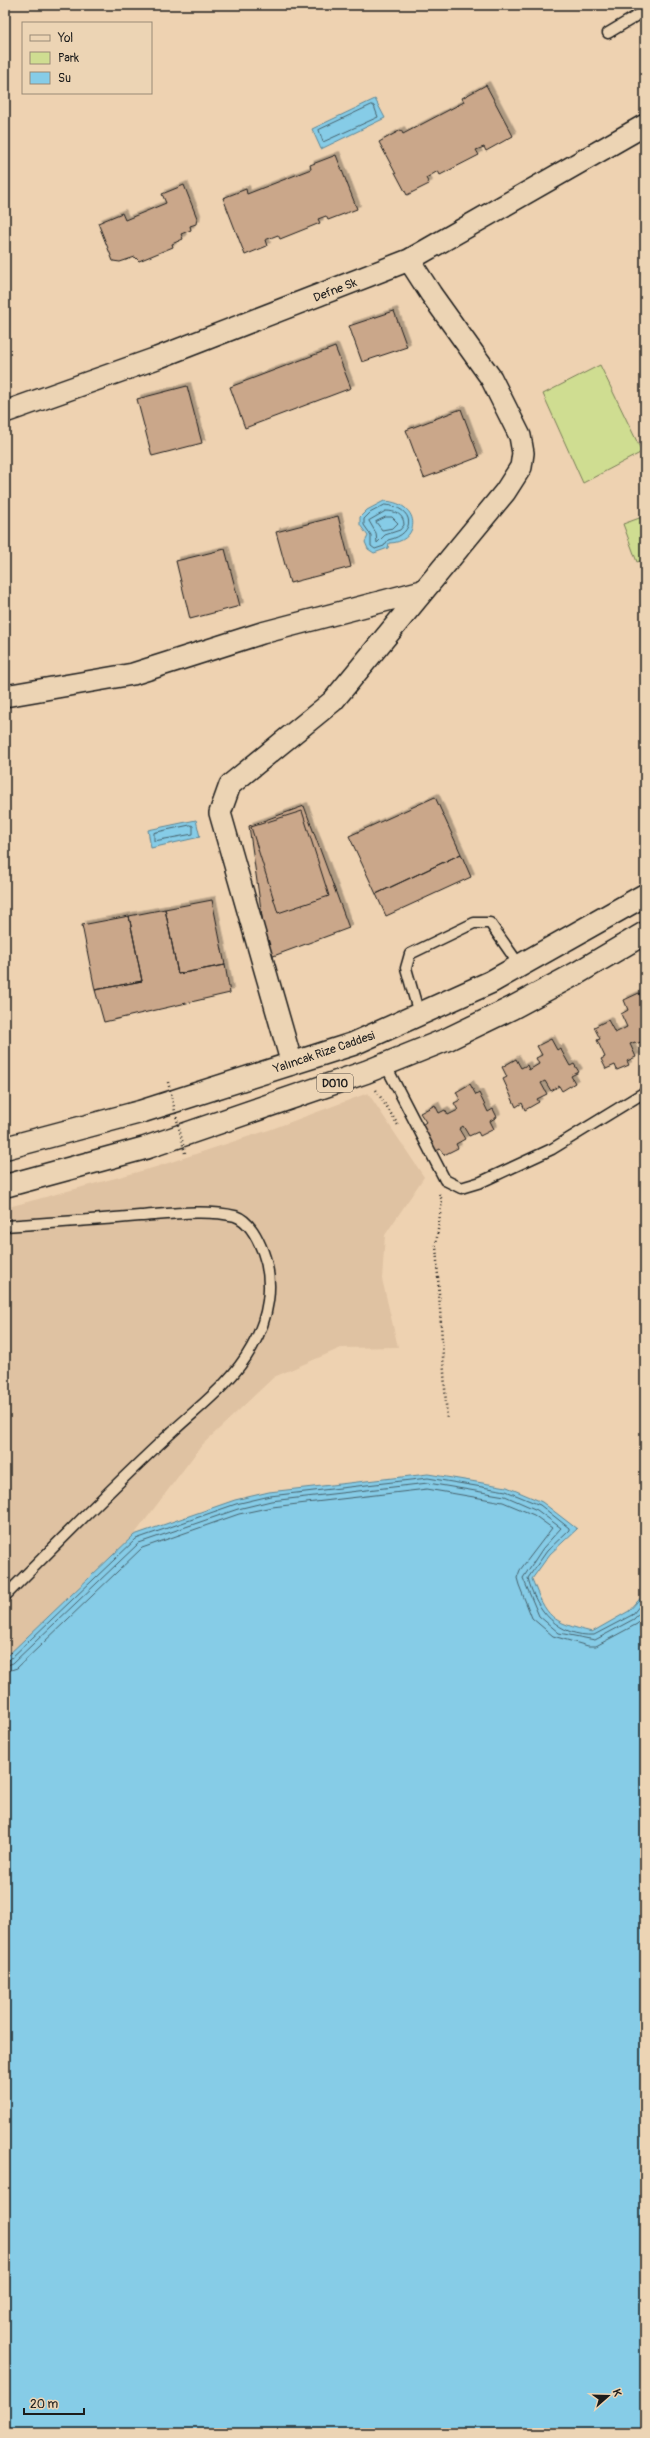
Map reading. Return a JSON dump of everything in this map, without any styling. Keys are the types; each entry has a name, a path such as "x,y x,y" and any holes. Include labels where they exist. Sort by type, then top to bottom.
{"highway":[{"name":"Yalıncak Rize Caddesi","path":"5,1148 140,1112 353,1044 491,982 645,895"},
{"name":"D010","path":"5,1186 145,1148 386,1064 448,1039 512,1008 579,972 645,933"}],"street":[{"name":"Defne Sk","path":"5,412 157,358 409,260 645,125"},
{"path":"292,1064 220,813 230,785 333,701 505,492 521,467 523,453 520,436 492,378 431,294 409,260"},
{"path":"5,696 132,674 262,633 422,591"}],"lane":[{"path":"608,33 645,11"},
{"path":"419,1014 406,968 410,954 474,923 490,923 520,966"},
{"path":"386,1064 445,1180 461,1188 481,1182 552,1149 645,1092"},
{"path":"5,1226 177,1214 223,1214 237,1217 250,1227 259,1241 266,1261 269,1279 269,1298 264,1319 252,1347 220,1390 172,1431 5,1596"}],"path":[{"path":"168,1082 185,1153"},
{"path":"379,1095 400,1128"},
{"path":"437,1188 442,1200 436,1245 447,1420"}],"shaded area":[{"path":"368,1093 424,1177 385,1235 382,1279 398,1347 341,1348 274,1377 202,1445 134,1535 5,1658 5,1208 156,1167 269,1130"}],"green space":[{"path":"600,365 642,452 583,483 543,394"},
{"path":"645,516 645,559 637,562 623,524"}],"water":[{"path":"375,99 385,118 321,149 312,129"},
{"path":"384,501 397,503 406,508 411,515 413,523 407,537 399,541 389,543 388,548 374,553 368,549 365,542 368,536 360,525 360,517 367,510"},
{"path":"196,820 200,837 151,848 148,830"},
{"path":"428,1474 507,1487 542,1502 577,1529 550,1554 532,1579 547,1610 559,1621 567,1625 592,1632 629,1611 645,1593 645,2433 5,2433 5,1658 134,1535 235,1500 269,1492"}],"building":[{"path":"486,85 513,136 486,151 484,147 476,150 479,155 440,175 438,171 426,178 429,184 407,195 379,142 401,130 403,134 464,102 462,98"},
{"path":"336,155 357,209 328,220 326,216 318,219 320,223 280,239 278,235 265,240 267,246 245,255 223,198 246,189 247,194 311,169 310,165"},
{"path":"184,185 197,218 196,224 190,226 191,230 181,234 183,239 172,244 173,247 139,261 135,257 120,262 113,261 98,223 122,213 125,220 166,203 162,194"},
{"path":"394,311 407,347 362,362 349,326"},
{"path":"335,347 351,388 245,428 230,387"},
{"path":"187,386 202,443 152,456 137,399"},
{"path":"461,409 479,457 424,478 406,430"},
{"path":"338,516 351,567 290,583 276,532"},
{"path":"225,549 240,606 190,619 176,561"},
{"path":"435,797 461,854 376,894 349,836"},
{"path":"304,806 349,928 268,958 249,826"},
{"path":"302,811 329,896 278,913 251,827"},
{"path":"461,854 471,877 386,916 376,894"},
{"path":"212,900 225,965 178,974 165,909"},
{"path":"165,909 178,974 225,965 230,993 104,1022 95,990 142,981 129,916"},
{"path":"129,916 142,981 95,990 82,925"},
{"path":"639,993 645,1002 645,1044 643,1041 636,1044 635,1042 630,1044 636,1057 627,1061 629,1065 617,1070 615,1065 606,1069 601,1059 605,1057 597,1040 600,1039 594,1027 608,1020 615,1033 627,1027 621,1014 628,1010 624,1000"},
{"path":"551,1039 557,1050 560,1048 570,1066 574,1064 579,1072 571,1076 575,1083 562,1091 559,1086 551,1091 545,1081 541,1083 547,1094 537,1099 539,1102 525,1110 522,1103 516,1107 503,1079 507,1077 502,1067 516,1059 521,1068 527,1065 529,1070 539,1064 536,1058 542,1055 537,1046"},
{"path":"470,1084 476,1095 479,1093 488,1112 493,1109 497,1117 490,1121 494,1129 480,1136 478,1132 469,1136 463,1126 459,1129 465,1139 456,1144 458,1148 444,1155 440,1149 434,1152 422,1125 426,1122 420,1113 435,1105 439,1113 445,1110 448,1115 458,1110 454,1103 460,1100 456,1092"}]}
